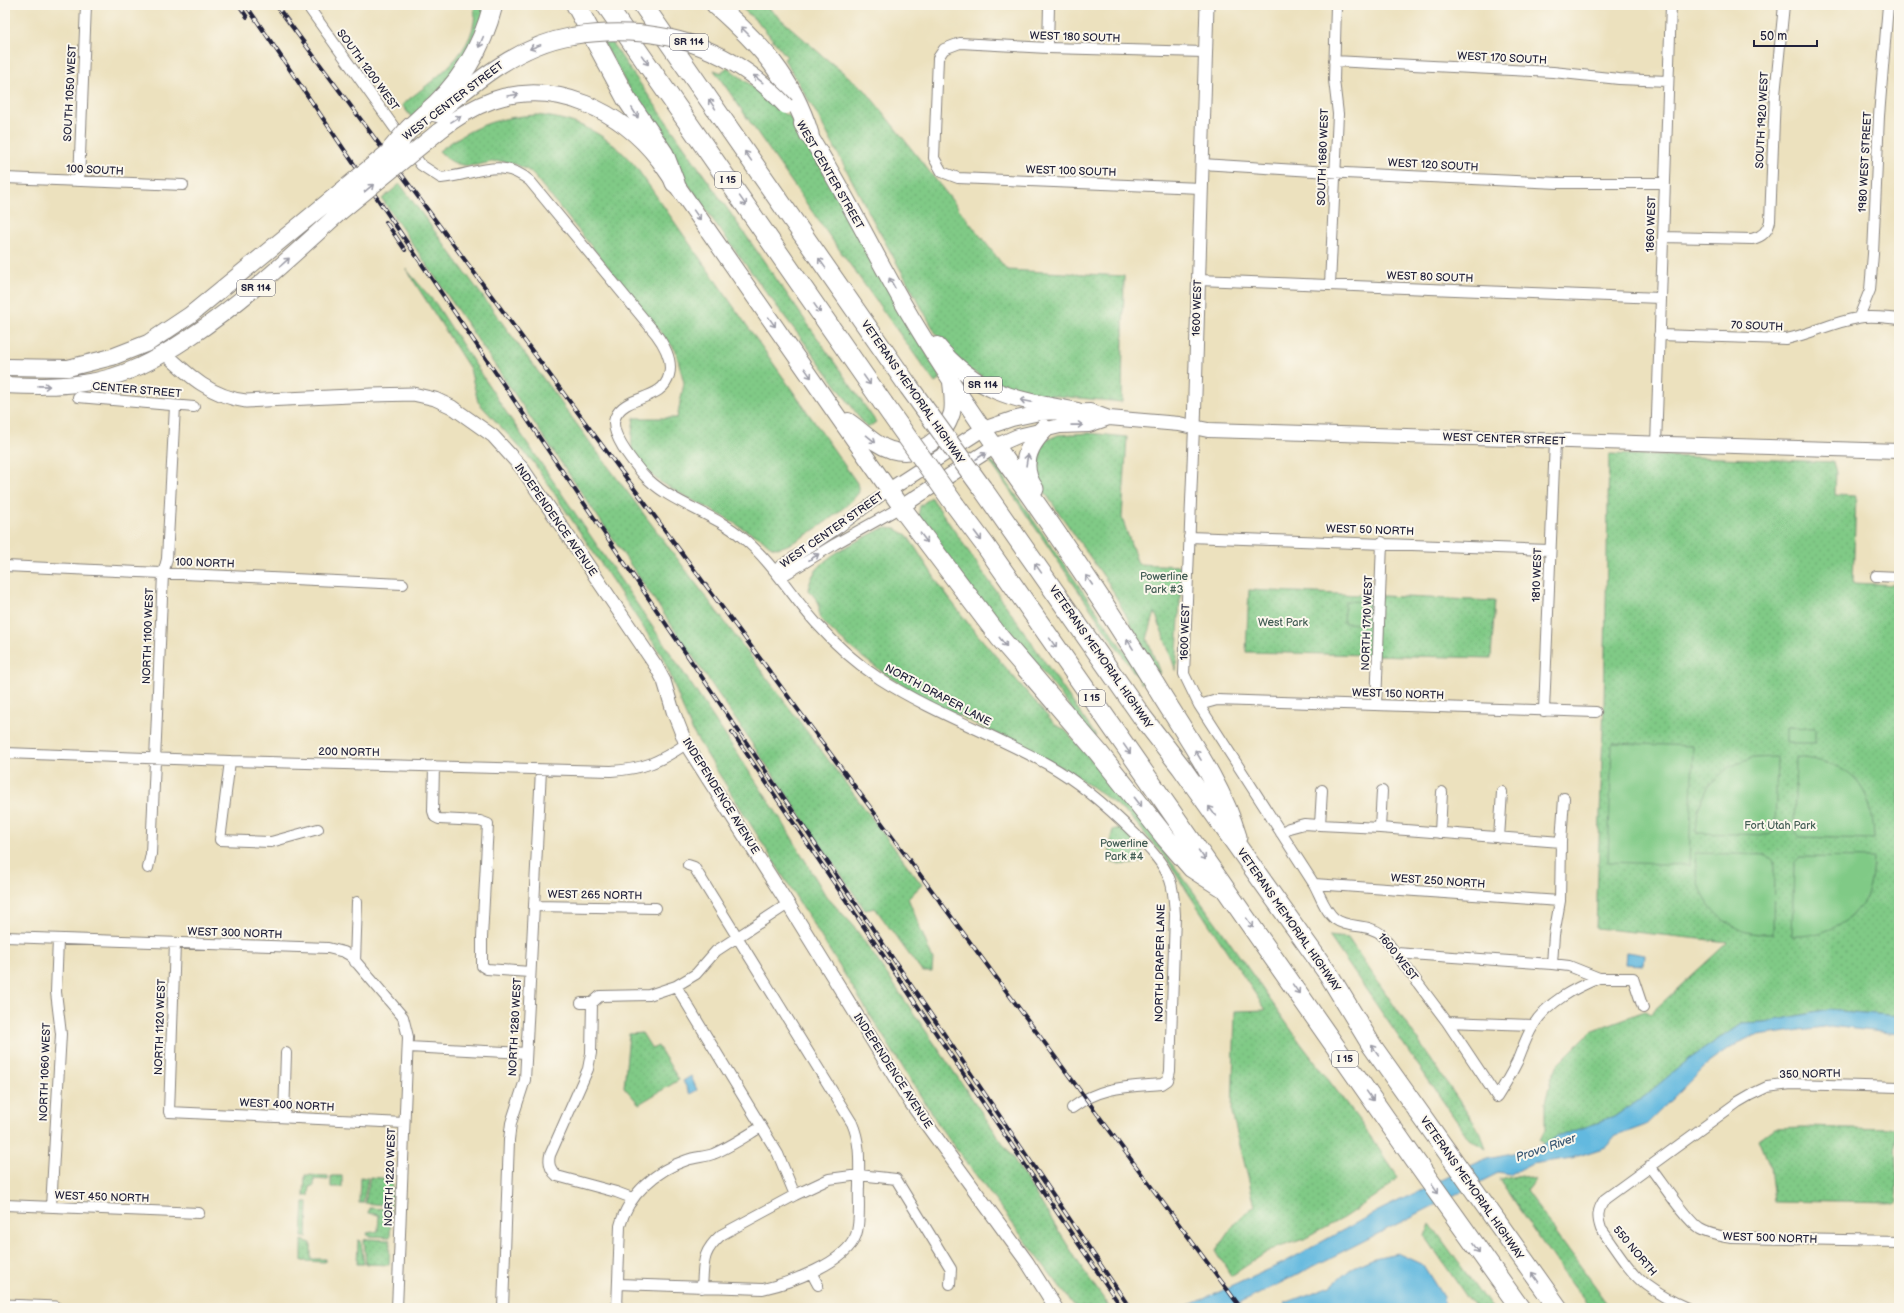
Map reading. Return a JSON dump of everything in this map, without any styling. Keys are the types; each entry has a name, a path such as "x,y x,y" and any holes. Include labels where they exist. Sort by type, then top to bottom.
{"highway":[{"path":"401,149 409,129 430,123 475,56 490,20 493,5"},
{"path":"576,5 626,98 664,154 675,183"},
{"name":"I 15","path":"606,5 883,403 985,545 1416,1162 1520,1308"},
{"name":"VETERANS MEMORIAL HIGHWAY","path":"643,5 908,387 982,488 1143,718 1329,974 1372,1046 1558,1308"},
{"path":"716,5 753,39 772,62 797,102 809,134"},
{"path":"1040,509 1038,498 1026,475 1026,460 1031,446 1044,429"},
{"path":"995,446 1110,612 1204,765 1230,814 1243,854"},
{"path":"901,507 1000,638 1101,756 1166,838 1192,868 1228,891"}],"main road":[{"name":"WEST CENTER STREET","path":"5,385 48,386 85,383 139,368 165,353 223,314 261,284 328,208 500,64 536,46 572,36 596,32 641,32 695,44 715,52 744,69 773,91 786,106 809,134 911,317 950,380 995,446"},
{"name":"WEST CENTER STREET","path":"430,123 462,115 492,100 508,96 536,94 568,98 583,102 605,112 633,132 651,150 675,183 901,507 995,446 1018,436 1060,426 1089,425 1109,418"},
{"name":"WEST CENTER STREET","path":"5,367 62,368 96,362 148,343 190,315 328,208 401,149"},
{"path":"62,368 81,372 106,367 152,351 165,353 166,345 169,341 193,325 257,272 328,208"},
{"name":"SR 114","path":"911,317 952,361 986,386 999,393 1021,400 1078,411"},
{"path":"839,418 856,426 874,443 882,447 900,452 920,450 938,438 948,421 953,405 950,380"},
{"name":"WEST CENTER STREET","path":"889,490 983,429 1012,419 1040,413 1078,411 1090,411 1109,418 1194,427 1208,430 1656,445 1899,451"}],"street":[{"name":"SOUTH 1050 WEST","path":"79,181 86,5"},
{"name":"SOUTH 1200 WEST","path":"307,5 401,149 421,165 441,178 500,167 523,175 530,181 581,242"},
{"path":"1048,48 1049,5"},
{"name":"1600 WEST","path":"1207,5 1194,427 1184,674 1200,705 1314,884 1330,913 1343,923 1378,931 1396,953 1446,1022 1497,1097 1516,1064 1533,1025"},
{"name":"SOUTH 1680 WEST","path":"1330,285 1338,114 1334,80 1336,5"},
{"name":"1860 WEST","path":"1656,445 1671,5"},
{"name":"SOUTH 1920 WEST","path":"1663,238 1752,240 1762,235 1766,231 1770,221 1775,95 1784,5"},
{"name":"1980 WEST STREET","path":"1859,317 1870,290 1879,116 1888,5"},
{"name":"WEST 180 SOUTH","path":"942,172 934,158 938,58 944,49 960,44 1205,52"},
{"name":"WEST 170 SOUTH","path":"1334,61 1553,72 1620,79 1668,81"},
{"name":"WEST 120 SOUTH","path":"1202,164 1335,173 1559,183 1664,183"},
{"name":"WEST 100 SOUTH","path":"942,172 958,178 1201,188"},
{"name":"100 SOUTH","path":"5,178 183,185"},
{"name":"NORTH DRAPER LANE","path":"581,242 656,334 664,345 669,358 670,370 664,387 630,404 619,412 615,418 614,425 616,433 622,445 644,475 676,498 709,515 733,530 756,549 778,574 816,623 861,665 881,679 914,698 1049,765 1109,808 1149,848 1161,863 1170,879 1175,915 1170,1070 1168,1080 1162,1084 1104,1090 1086,1098 1072,1108"},
{"name":"WEST 80 SOUTH","path":"1198,280 1660,298"},
{"name":"70 SOUTH","path":"1659,335 1786,339 1806,335 1834,324 1859,317 1899,318"},
{"name":"INDEPENDENCE AVENUE","path":"165,353 196,382 231,400 246,402 413,394 436,399 452,407 493,436 522,468 656,666 664,682 673,711 686,744 788,904 911,1103 1046,1291 1056,1308"},
{"name":"CENTER STREET","path":"78,397 194,407"},
{"name":"NORTH 1100 WEST","path":"148,868 151,854 163,574 167,560 175,406"},
{"name":"1810 WEST","path":"1544,711 1555,441"},
{"name":"WEST CENTER STREET","path":"778,574 889,490"},
{"name":"WEST CENTER STREET","path":"778,574 901,507"},
{"name":"WEST 50 NORTH","path":"1189,537 1382,542 1550,550"},
{"name":"NORTH 1710 WEST","path":"1376,705 1382,542"},
{"name":"100 NORTH","path":"5,566 403,584"},
{"path":"1876,576 1899,577"},
{"name":"WEST 150 NORTH","path":"1200,705 1217,700 1596,712"},
{"name":"200 NORTH","path":"5,752 230,761 611,772 629,770 654,764 686,744"},
{"path":"230,761 220,840 271,842 318,829"},
{"path":"434,766 433,811 435,817 439,819 480,821 488,824 482,966 487,970 530,972"},
{"name":"NORTH 1280 WEST","path":"503,1308 508,1140 511,1123 525,1080 541,770"},
{"path":"1320,825 1322,790"},
{"path":"1380,828 1382,791"},
{"path":"1440,833 1442,792"},
{"path":"1499,838 1502,792"},
{"path":"1552,964 1554,935 1560,901 1561,842 1564,798"},
{"path":"1281,832 1304,824 1380,828 1561,842"},
{"path":"618,1284 763,1290 781,1285 811,1272 845,1251 856,1235 858,1227 859,1148 852,1123 694,867 688,865"},
{"name":"WEST 250 NORTH","path":"1314,884 1560,901"},
{"path":"356,962 358,902"},
{"path":"581,1003 592,1003 600,996 650,995 676,986 696,974 716,951 788,904"},
{"name":"WEST 265 NORTH","path":"534,906 656,908"},
{"name":"WEST 300 NORTH","path":"5,937 328,948 344,952 356,962 403,1017 406,1026 408,1047"},
{"name":"NORTH 1060 WEST","path":"51,1206 61,1034 56,992 58,939"},
{"name":"NORTH 1120 WEST","path":"169,1112 176,943"},
{"path":"1396,953 1552,964 1569,966 1599,978 1634,978 1643,1008"},
{"path":"1446,1022 1533,1025 1558,1000 1579,987 1599,978"},
{"path":"676,986 781,1159 795,1195"},
{"path":"592,1003 591,1053 588,1069 550,1155 549,1166 553,1173 557,1176 616,1192 632,1198"},
{"path":"408,1047 526,1053"},
{"name":"NORTH 1220 WEST","path":"397,1308 408,1047"},
{"path":"284,1117 286,1053"},
{"name":"350 NORTH","path":"1649,1166 1738,1102 1767,1087 1791,1084 1899,1087"},
{"name":"WEST 400 NORTH","path":"169,1112 404,1123"},
{"path":"617,1308 620,1226 632,1198 662,1172 686,1160 711,1154 728,1147 761,1127"},
{"name":"WEST 500 NORTH","path":"1649,1166 1690,1220 1699,1228 1713,1235 1732,1238 1899,1241"},
{"name":"550 NORTH","path":"1649,1166 1605,1199 1599,1208 1598,1222 1601,1229 1646,1285 1672,1302 1687,1308"},
{"path":"702,1288 704,1258 712,1242 721,1235 795,1195 829,1179 859,1175 896,1179 951,1269 950,1284"},
{"name":"WEST 450 NORTH","path":"5,1205 198,1213"},
{"path":"811,1272 818,1285"},
{"path":"5,1306 56,1308"}],"green space":[{"path":"474,5 485,5 484,14 458,71 412,118 402,105 440,75 462,50 470,37 474,21"},
{"path":"738,5 765,5 824,57 865,90 1007,270 1124,276 1122,402 1046,395 1003,384 1001,388 965,367 939,339 874,222 818,116 784,59 787,57 759,23"},
{"path":"609,39 876,422 867,428 688,184 664,148 602,40"},
{"path":"727,67 776,104 785,115 788,114 798,127 941,379 935,383 818,220 714,70 722,73"},
{"path":"537,115 567,121 592,130 625,155 636,167 857,483 859,492 854,499 834,516 796,541 785,546 774,548 760,537 660,481 647,471 634,454 632,436 634,418 677,418 684,383 676,351 532,173 518,165 502,161 466,166 450,160 439,151 462,136 485,125 509,118"},
{"path":"400,184 595,449 922,885 908,898 933,960 932,972 922,972 875,908 865,910 382,199"},
{"path":"406,269 436,304 504,409 669,651 782,821 826,896 853,925 1011,1155 1080,1265 1110,1308 1076,1308 942,1130 694,734 661,654 534,463 478,402 470,369"},
{"name":"Powerline Park #3","path":"1089,433 1127,437 1122,518 1138,564 1182,566 1176,671 1155,612 1147,639 1160,673 1158,674 1109,584 1036,480 1032,471 1042,442 1058,435"},
{"name":"Fort Utah Park","path":"1609,454 1833,462 1836,472 1835,495 1856,496 1853,583 1899,585 1899,1016 1829,1010 1765,1022 1742,1023 1688,1060 1647,1094 1614,1117 1557,1137 1544,1144 1540,1140 1545,1130 1545,1103 1551,1079 1558,1064 1591,1031 1645,1011 1650,1014 1728,942 1596,928 1604,702"},
{"path":"989,460 993,462 1129,658 1144,682 1142,684"},
{"path":"931,497 1096,736 1094,738 1029,654 990,615 918,516 920,506"},
{"path":"881,529 896,529 907,535 942,589 971,627 1055,725 1064,729 1121,793 1217,924 1299,1041 1361,1123 1398,1177 1382,1192 1343,1218 1304,1239 1270,1250 1231,1276 1216,1251 1228,1232 1243,1215 1255,1206 1232,1113 1235,1011 1266,1010 1168,861 1128,815 1104,795 1051,762 938,705 898,682 851,648 819,617 819,603 809,590 811,579 817,569 836,553 848,546"},
{"name":"West Park","path":"1249,590 1495,601 1491,658 1246,652"},
{"path":"1345,601 1369,602 1368,624 1344,623"},
{"path":"1786,727 1815,728 1815,743 1786,743"},
{"path":"1612,743 1693,746 1689,865 1608,862"},
{"path":"1777,757 1775,830 1769,835 1696,833 1698,809 1709,785 1729,767 1753,758"},
{"path":"1796,757 1831,764 1855,779 1863,790 1869,804 1873,820 1874,839 1800,837 1794,831"},
{"name":"Powerline Park #4","path":"1122,828 1141,848 1144,857 1143,861 1127,864 1111,862 1109,858 1112,833 1113,830"},
{"path":"1695,853 1767,855 1774,861 1773,934 1756,934 1744,931 1736,928 1717,914 1711,907 1702,891 1697,873"},
{"path":"1800,857 1873,858 1872,872 1867,895 1854,914 1836,927 1825,931 1803,936 1792,936 1794,863"},
{"path":"1329,936 1348,938 1481,1133 1486,1149 1469,1139"},
{"path":"642,1033 652,1049 658,1046 679,1080 639,1104 624,1087 629,1034"},
{"path":"1802,1127 1895,1129 1897,1203 1774,1201 1770,1166 1759,1139 1774,1128"},
{"path":"305,1175 328,1176 328,1180 314,1179 314,1186 310,1186 309,1196 304,1196"},
{"path":"1522,1175 1535,1180 1526,1191 1611,1308 1590,1308 1560,1268 1499,1180"},
{"path":"331,1176 342,1176 342,1187 331,1187"},
{"path":"360,1177 368,1178 363,1203 359,1203"},
{"path":"370,1177 392,1179 391,1206 365,1203"},
{"path":"304,1202 308,1202 307,1237 302,1237"},
{"path":"369,1208 391,1209 390,1237 368,1236 367,1233 378,1231 379,1215 368,1213"},
{"path":"1430,1223 1491,1308 1475,1308 1473,1306 1425,1236"},
{"path":"302,1240 311,1243 311,1259 325,1259 325,1262 302,1261"},
{"path":"358,1240 361,1241 364,1264 357,1264"},
{"path":"364,1240 390,1240 389,1265 366,1264"}],"water":[{"path":"1626,952 1645,955 1644,965 1625,964"},
{"name":"Provo River","path":"1829,1010 1899,1016 1899,1034 1830,1026 1751,1037 1737,1043 1707,1064 1646,1125 1616,1136 1606,1147 1572,1158 1531,1164 1509,1175 1498,1173 1231,1308 1184,1308 1285,1262 1378,1211 1487,1158 1537,1148 1557,1137 1614,1117 1647,1094 1688,1060 1742,1023 1765,1022"},
{"path":"691,1076 697,1090 690,1094 683,1081"},
{"path":"1397,1253 1423,1265 1443,1297 1444,1308 1284,1308 1285,1303 1331,1286 1353,1267 1374,1258"}],"railway":[{"path":"239,5 247,17"},
{"path":"246,5 1130,1308"},
{"path":"276,5 1241,1308"},
{"path":"386,222 405,250"},
{"path":"732,732 1122,1308"}]}
